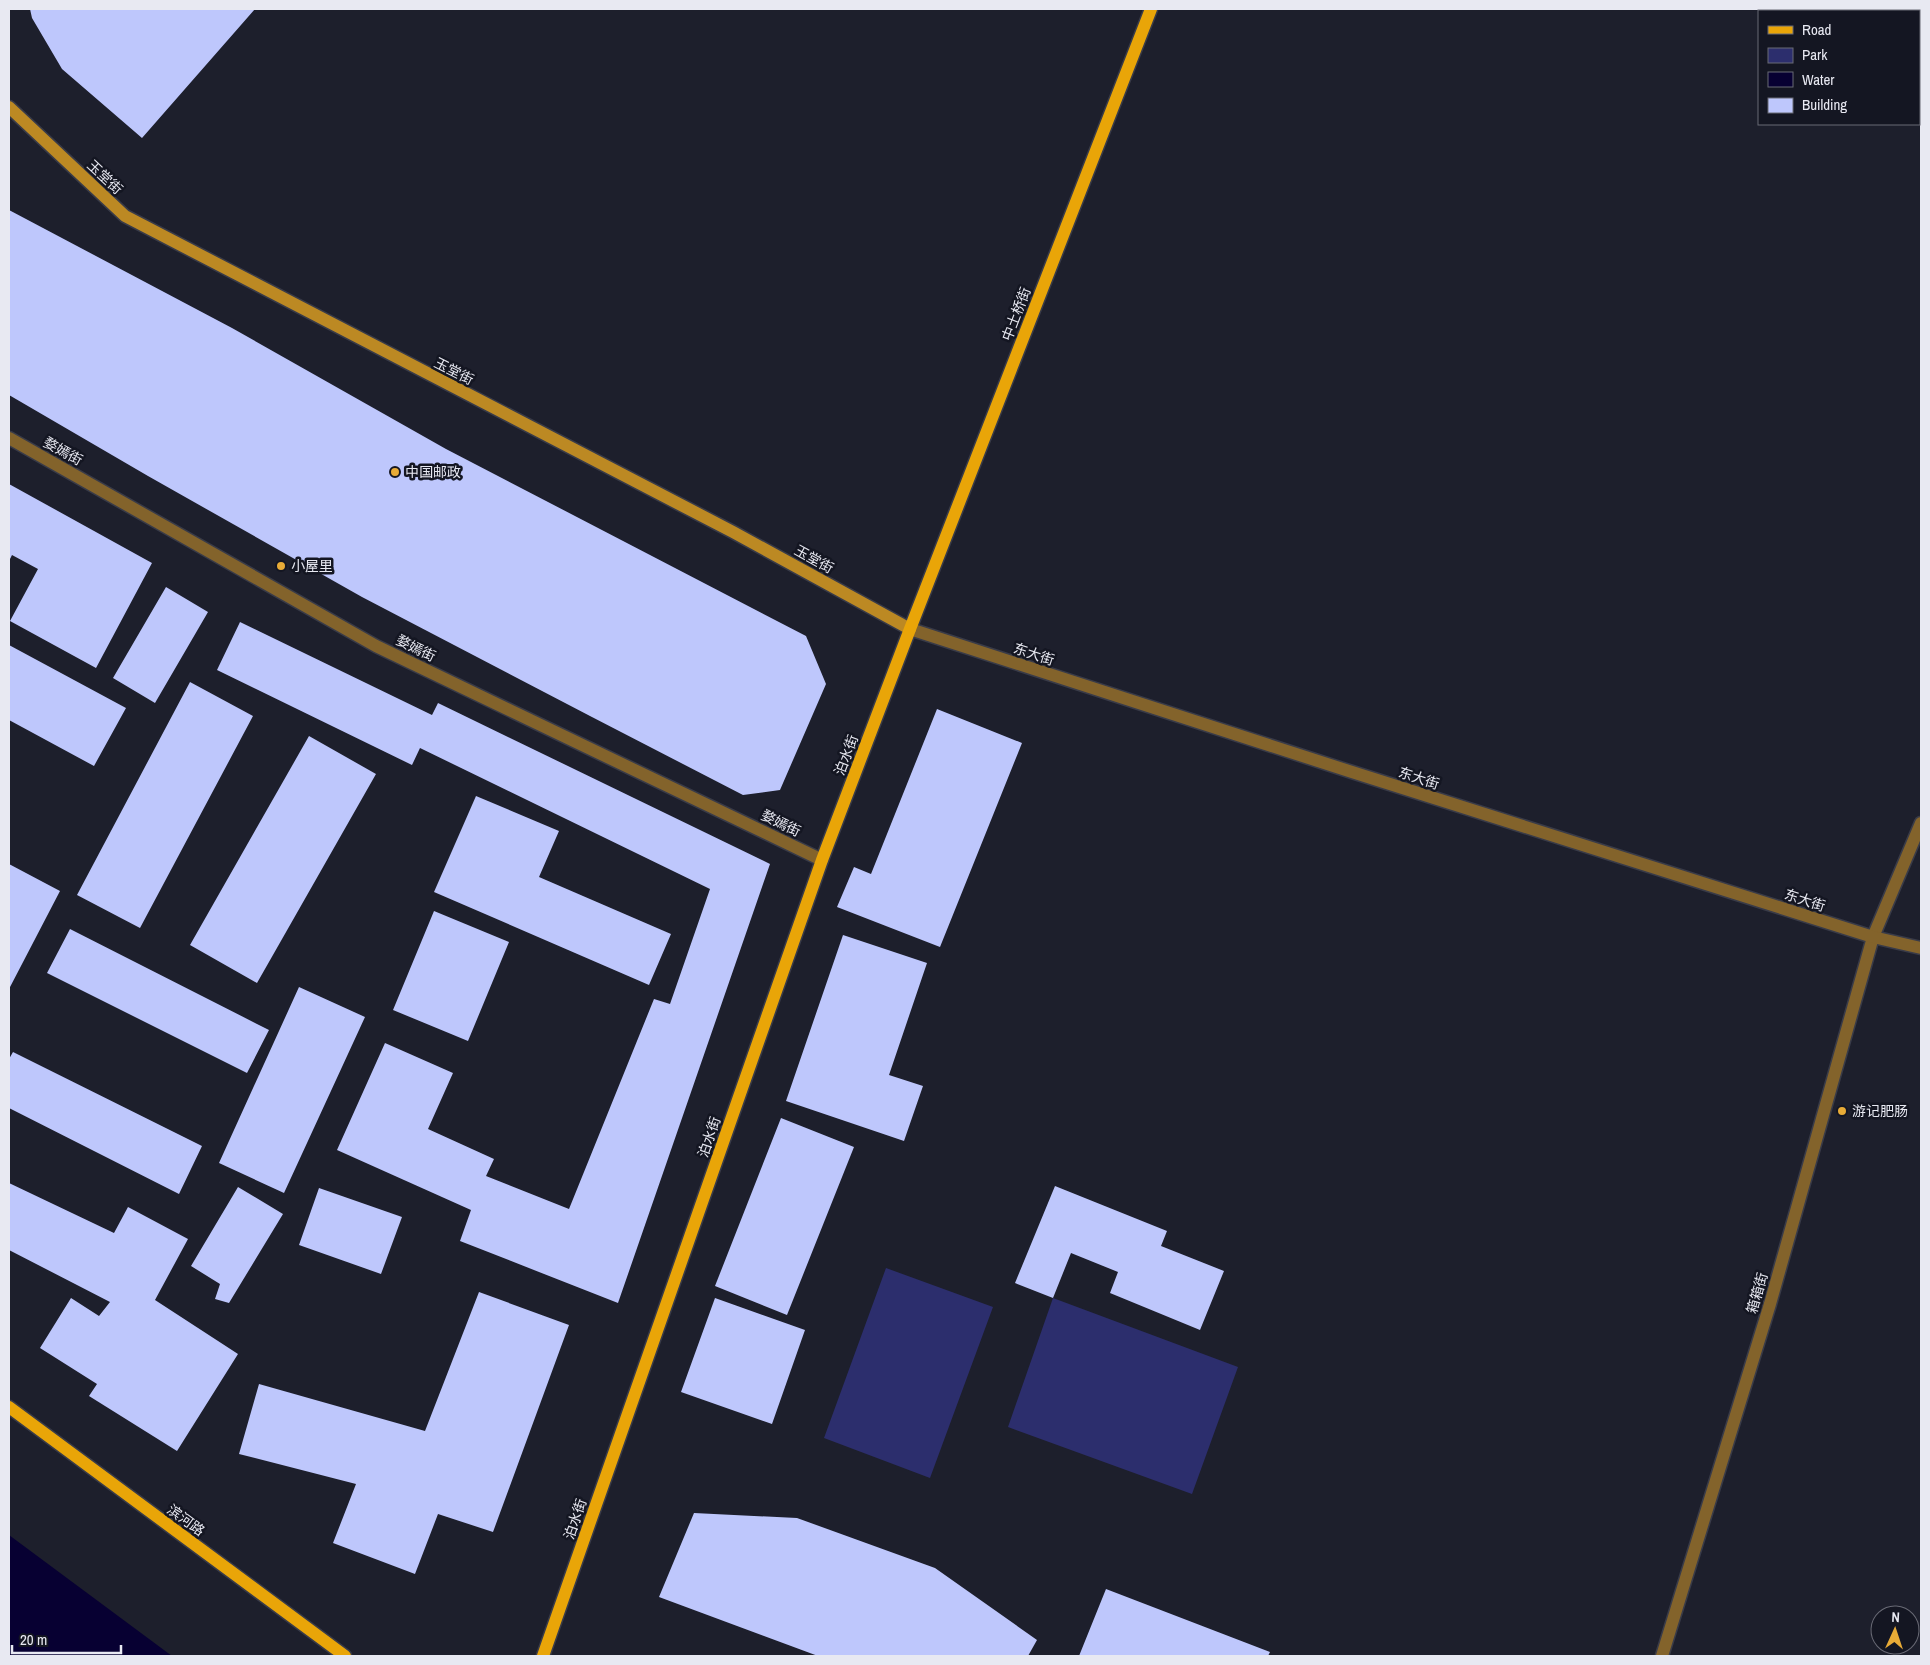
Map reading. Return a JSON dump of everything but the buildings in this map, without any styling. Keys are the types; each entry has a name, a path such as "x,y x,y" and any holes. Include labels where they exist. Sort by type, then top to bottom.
{"main road":[{"name":"中土桥街","path":"910,629 1150,9"},
{"name":"玉堂街","path":"9,107 125,216 733,532 910,629"},
{"name":"泊水街","path":"543,1656 822,860 910,629"},
{"name":"滨河路","path":"9,1407 346,1656"}],"street":[{"name":"婺嫣街","path":"9,438 376,646 822,860"},
{"name":"东大街","path":"910,629 1342,769 1873,937 1921,948"},
{"name":"箱箱街","path":"1662,1656 1770,1304 1873,937 1921,823"}],"green space":[{"path":"886,1268 993,1307 930,1478 824,1438"},
{"path":"1053,1298 1238,1367 1192,1494 1008,1427"}],"water":[{"path":"9,1535 172,1656 9,1656"}],"place":[{"name":"中国邮政","path":"395,472"},
{"name":"小屋里","path":"281,566"},
{"name":"游记肥肠","path":"1842,1111"}]}
